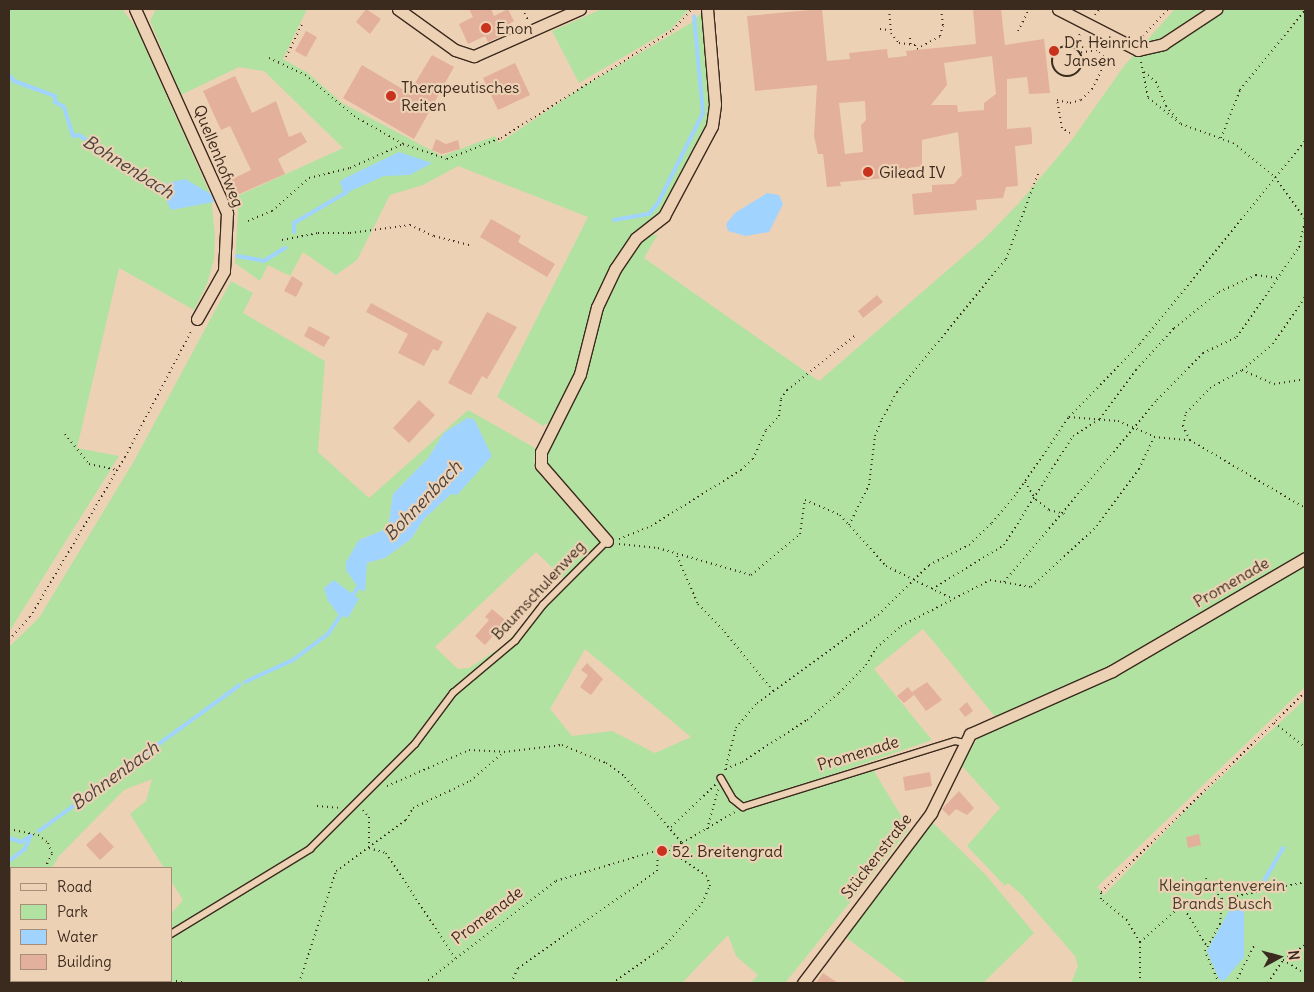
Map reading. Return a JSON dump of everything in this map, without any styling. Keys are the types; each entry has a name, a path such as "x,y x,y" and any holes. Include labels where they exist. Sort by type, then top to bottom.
{"street":[{"name":"Quellenhofweg","path":"135,9 227,213 224,271 198,319"},
{"path":"398,9 455,50 474,56 580,9"},
{"name":"Baumschulenweg","path":"607,541 541,465 541,452 576,382 597,307 615,269 636,238 664,216 712,126 715,104 707,9"},
{"path":"1058,9 1091,20 1128,48 1149,49 1163,44 1216,9"},
{"name":"Promenade","path":"965,743 976,730 1112,671 1305,558"},
{"name":"Stückenstraße","path":"803,983 931,812 965,743"}],"lane":[{"name":"Baumschulenweg","path":"172,933 310,849 415,744 453,693 515,641 543,606 607,541"},
{"name":"Promenade","path":"743,807 954,741 965,743"},
{"path":"721,778 732,799 743,807"}],"path":[{"path":"269,58 305,75 354,116 403,144 441,159 492,142 673,30 692,9"},
{"path":"889,9 889,30 899,43 915,45 916,49 940,36 943,25 941,9"},
{"path":"1018,31 1029,9"},
{"path":"1070,47 1100,9"},
{"path":"1140,40 1168,9"},
{"path":"1221,139 1240,90 1305,10"},
{"path":"286,57 302,24"},
{"path":"880,29 889,30"},
{"path":"910,38 911,46"},
{"path":"1070,133 1062,128 1057,100 1070,103 1081,100 1092,88 1107,60 1098,50 1079,53 1070,47 1060,48 1054,54 1057,72 1065,76 1078,71 1079,53"},
{"path":"1004,582 1065,514 1132,427 1203,352 1238,337 1299,247 1305,219 1275,176 1221,139 1181,124 1148,98 1143,72 1156,82 1166,106 1181,124"},
{"path":"670,827 697,806 721,778 726,769 736,728 757,703 878,615 929,565 969,545 1024,482 1068,417 1146,337 1305,140"},
{"path":"248,221 272,211 308,178 350,168 403,144"},
{"path":"849,525 868,485 874,436 882,418 897,392 1006,259 1040,171"},
{"path":"282,240 318,233 350,233 410,225 434,236 473,246"},
{"path":"1299,247 1305,246"},
{"path":"932,589 1004,545 1036,500 1073,436 1100,419 1136,370 1189,316 1219,292 1256,275 1277,278"},
{"path":"1190,440 1183,426 1186,414 1210,388 1242,370 1273,344 1305,297"},
{"path":"9,640 30,617 117,470 198,319"},
{"path":"607,541 651,526 741,470 753,459 766,430 779,416 781,399 787,390 856,335"},
{"path":"1242,370 1274,384 1305,379"},
{"path":"1068,417 1100,419 1132,427 1154,437 1190,440 1305,508"},
{"path":"65,434 89,464 117,470"},
{"path":"726,769 742,762 813,715 839,693 866,665 876,648 901,626 990,580 1031,587 1096,526 1139,470 1154,437"},
{"path":"1024,482 1036,500 1049,510 1065,514"},
{"path":"607,541 658,548 677,556 751,575 800,534 805,500 821,504 849,525 886,566 953,600"},
{"path":"677,556 698,604 773,691"},
{"path":"1140,983 1140,942 1127,920 1101,898 1101,892 1305,692"},
{"path":"1274,723 1305,747"},
{"path":"370,789 469,750 487,748 504,752 562,745 606,763 625,777 682,843"},
{"path":"299,983 336,871 355,853 369,848 406,820 413,808 470,781 504,752"},
{"path":"707,829 721,778"},
{"path":"317,806 337,809 358,802 369,817 369,848"},
{"name":"Promenade","path":"424,983 556,881 658,852 682,843 743,807"},
{"path":"9,829 38,835 48,843 52,854 46,867"},
{"path":"369,848 386,853 456,958"},
{"path":"612,983 663,948 702,903 710,886 707,876 666,849"},
{"path":"511,983 518,968 657,870 658,852"},
{"path":"1206,878 1222,899 1220,924 1207,945 1205,959 1219,983"},
{"path":"1222,899 1305,882"},
{"path":"1140,942 1189,898"},
{"path":"1182,905 1207,945"},
{"path":"1268,983 1283,960 1305,945"},
{"path":"1235,983 1254,946"},
{"path":"1283,960 1305,973"},
{"path":"172,980 186,983"}],"green space":[{"path":"9,9 122,9 136,27 211,196 215,236 214,259 207,284 194,310 119,268 77,448 119,456 9,632"},
{"path":"156,9 307,9 283,59 308,73 342,103 442,156 495,136 499,143 584,86 691,23 702,12 712,106 708,125 667,206 611,269 577,373 555,419 543,426 497,397 588,217 458,166 423,185 390,195 357,260 336,275 303,252 290,276 268,265 260,281 235,263 238,210 233,198 343,148 264,71 239,67 181,95 150,21"},
{"path":"602,9 689,9 671,29 579,83 552,31"},
{"name":"Kleingartenverein Brands Busch","path":"1175,9 1305,9 1305,687 1097,887 1104,895 1187,809 1305,699 1305,983 1071,983 1078,966 1075,956 1021,894 1008,883 1005,886 967,846 1000,808 961,765 977,739 1002,725 923,629 874,669 932,740 834,774 829,782 874,771 909,829 785,983 751,983 758,975 736,956 728,935 682,983 80,983 172,982 172,913 183,900 172,883 172,867 163,867 130,814 146,801 152,779 124,790 59,856 53,867 10,867 9,946 9,647 39,618 134,461 231,281 253,293 243,313 325,361 318,452 369,498 468,410 535,448 534,468 601,543 607,537 544,464 543,452 579,389 602,310 633,249 646,237 658,234 644,258 819,381 986,237 1019,203 1071,141 1124,66","holes":["467,418 474,419 485,442 451,494 424,519 411,539 385,558 367,563 363,574 359,540 388,528 393,494 428,458 444,433","536,552 565,580 503,646 469,668 458,669 435,647","585,649 691,737 655,753 612,731 572,736 550,709"]},
{"path":"932,822 985,874 1034,933 983,983 907,983 844,936"}],"water":[{"path":"399,152 432,163 410,175 384,176 344,194 340,182 343,179"},
{"path":"185,179 211,194 214,202 171,210 164,195 167,183"},
{"path":"767,193 779,195 783,204 769,232 746,236 728,231 726,224 735,213"},
{"path":"467,418 474,419 492,456 457,495 451,494 424,519 411,539 385,558 367,563 365,591 360,590 346,570 346,562 359,540 388,528 393,494 428,458 444,433"},
{"path":"334,580 359,599 348,618 338,614 328,601 324,588"},
{"path":"1244,903 1244,957 1224,981 1219,979 1207,951 1229,911"}],"building":[{"path":"366,9 381,19 370,34 356,22"},
{"name":"Enon","path":"469,9 491,9 494,16 508,9 514,21 509,24 512,31 488,42 485,36 468,44 459,24 473,17"},
{"path":"822,9 827,61 850,59 849,53 887,49 888,58 907,56 906,51 976,44 973,9 1001,9 1005,45 1044,39 1050,93 1029,94 1027,77 1007,79 1007,129 1031,127 1032,136 1032,144 1015,146 1018,186 1006,187 1003,198 976,200 977,210 914,215 912,194 932,192 932,185 954,184 962,175 958,132 922,140 922,166 909,168 909,172 897,173 897,177 840,182 841,186 827,187 823,154 818,154 814,136 817,85 755,91 747,16","holes":["992,56 996,94 984,103 984,110 958,112 957,105 931,105 947,85 944,63","865,101 866,120 861,125 863,152 845,154 839,103"]},
{"path":"306,31 317,37 306,57 295,51"},
{"name":"Therapeutisches Reiten","path":"432,55 454,67 414,139 343,98 362,65 409,93"},
{"path":"515,63 530,95 498,110 483,78"},
{"path":"235,76 252,113 276,101 289,137 301,132 307,142 278,159 285,174 237,195 230,180 251,170 230,126 221,130 203,91"},
{"path":"436,139 446,144 458,140 460,149 442,154 432,150"},
{"path":"491,219 521,236 518,242 555,264 547,277 480,237"},
{"path":"292,276 303,283 296,297 284,291"},
{"path":"877,295 883,302 863,318 858,311"},
{"path":"371,303 443,342 438,351 433,349 424,366 398,353 408,334 366,312"},
{"path":"487,312 517,327 487,379 482,376 471,395 448,383"},
{"path":"309,326 330,337 324,347 304,336"},
{"path":"419,400 435,415 409,443 393,428"},
{"path":"492,609 510,624 503,632 499,629 485,645 475,636 489,620 485,617"},
{"path":"587,663 603,679 591,695 580,687 588,675 581,670"},
{"path":"927,682 942,700 926,711 912,692"},
{"path":"908,687 914,695 904,703 897,696"},
{"path":"967,702 973,711 965,717 959,709"},
{"path":"930,772 932,786 905,791 903,777"},
{"path":"959,791 974,808 967,815 956,809 949,816 942,809"},
{"path":"100,832 114,847 100,860 86,845"},
{"path":"1199,834 1201,845 1188,848 1186,837"},
{"path":"823,973 838,983 816,983"}],"waterway":[{"name":"Bohnenbach","path":"614,220 649,214 658,203 703,113 694,16"},
{"name":"Bohnenbach","path":"9,75 14,81 55,96 55,102 64,107 73,136 79,135 148,183 170,192"},
{"name":"Bohnenbach","path":"294,232 294,223 347,192"},
{"name":"Bohnenbach","path":"237,256 264,261 285,248"},
{"name":"Bohnenbach","path":"352,597 359,586"},
{"name":"Bohnenbach","path":"245,682 293,660 328,634 343,612"},
{"name":"Bohnenbach","path":"39,831 240,685"},
{"name":"Bohnenbach","path":"9,838 21,842 31,836"},
{"name":"Bohnenbach","path":"9,861 25,849 29,840"},
{"path":"1261,886 1283,848"}],"place":[{"name":"Enon","path":"486,28"},
{"name":"Dr. Heinrich Jansen","path":"1054,51"},
{"name":"Therapeutisches Reiten","path":"391,96"},
{"name":"Gilead IV","path":"868,172"},
{"name":"52. Breitengrad","path":"662,851"}]}
